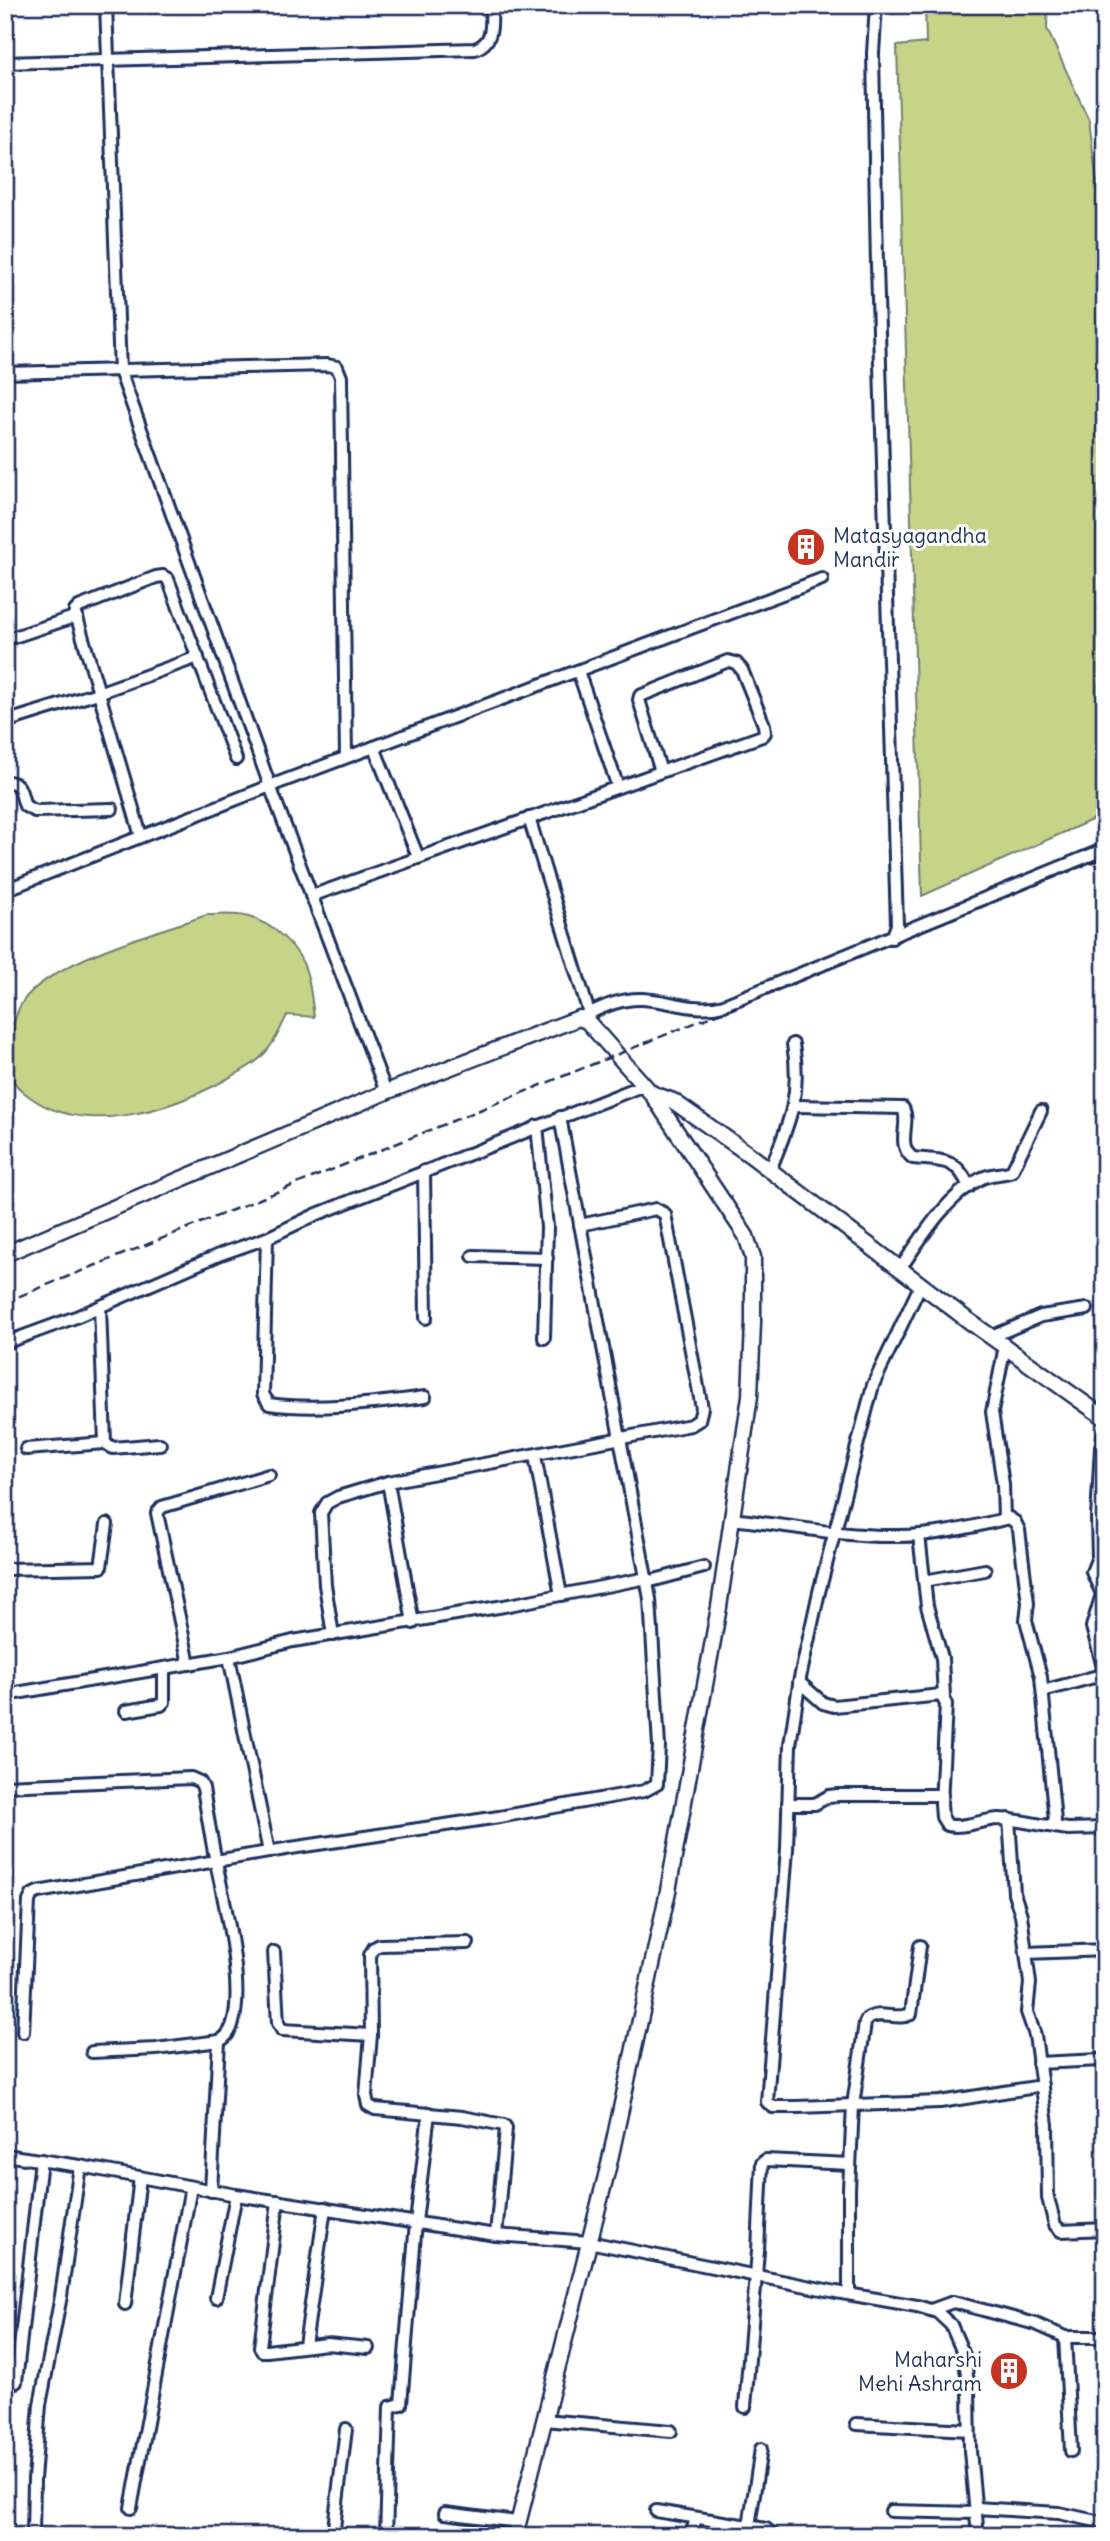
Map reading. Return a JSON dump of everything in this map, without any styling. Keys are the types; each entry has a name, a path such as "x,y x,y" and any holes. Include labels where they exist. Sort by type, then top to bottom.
{"main road":[{"path":"5,1254 386,1092 584,1015 648,1089 746,1236 753,1257 750,1396 719,1607 668,1891 609,2164 517,2529"},
{"path":"648,1089 673,1101 770,1170 900,1269 1105,1418"}],"street":[{"path":"106,5 120,371 270,786 386,1092"},
{"path":"5,63 475,48 482,46 489,38 491,5"},
{"path":"876,5 873,53 877,251 897,925 892,938"},
{"path":"5,373 327,365 333,365 340,371 346,757"},
{"path":"141,836 75,611 79,607 163,576 171,585 236,759"},
{"path":"5,890 346,757 822,579"},
{"path":"5,640 77,616"},
{"path":"5,722 99,693 198,657"},
{"path":"311,896 762,736 765,733 764,725 742,670 736,663 728,662 640,696 660,772"},
{"path":"578,671 618,787"},
{"path":"374,747 418,857"},
{"path":"5,782 19,785 25,806 35,811 112,809"},
{"path":"529,818 584,1015 610,1004 642,999 700,1009 712,1008 892,938 1105,849"},
{"path":"770,1170 791,1121 794,1106 797,1080 793,1044"},
{"path":"5,1343 100,1307 221,1254 267,1238 314,1215 537,1126 648,1089"},
{"path":"794,1106 904,1108 906,1113 903,1139 908,1155 954,1165 964,1175 969,1187"},
{"path":"900,1269 935,1218 969,1187 982,1178 1012,1171 1041,1111"},
{"path":"23,2032 26,1928 32,1895 269,1852 499,1817 653,1787 658,1780 659,1746 647,1580 560,1117"},
{"path":"537,1126 546,1208 544,1338"},
{"path":"424,1171 426,1318"},
{"path":"333,1635 321,1513 327,1503 388,1482 621,1440 691,1425 699,1420 702,1408 665,1214 656,1209 580,1225"},
{"path":"267,1238 263,1394 269,1404 290,1407 425,1397"},
{"path":"473,1256 547,1258"},
{"path":"921,1284 873,1385 818,1592 799,1682 790,1745 787,1849 767,2102 773,2107 940,2102 1041,2086"},
{"path":"100,1307 105,1443"},
{"path":"992,1337 1041,1316 1087,1309"},
{"path":"1004,1519 1003,1484 992,1412 1005,1346"},
{"path":"1043,1691 1105,1674 1092,1627 1102,1594 1092,1572 1098,1557 1097,1518 1101,1447 1105,1430"},
{"path":"26,1449 105,1443 113,1448 160,1444"},
{"path":"535,1456 561,1595"},
{"path":"189,1664 157,1513 162,1507 269,1475"},
{"path":"388,1482 413,1623"},
{"path":"732,1519 834,1532 895,1536 960,1530 1012,1519 1019,1530 1028,1604 1027,1623 1043,1691 1056,1816 1049,1826"},
{"path":"5,1569 101,1567 107,1524"},
{"path":"919,1535 927,1606 942,1658 946,1704 942,1817 947,1825 956,1827 979,1821 1009,1819 1068,1829 1105,1828"},
{"path":"5,1695 229,1657 293,1642 413,1623 704,1567"},
{"path":"924,1581 985,1570"},
{"path":"229,1657 269,1852"},
{"path":"125,1712 164,1702 164,1668"},
{"path":"799,1682 823,1703 834,1706 936,1695 944,1697"},
{"path":"5,1786 197,1779 203,1788 215,1862 231,1928 235,1966 233,2025 227,2038 219,2041 156,2049 92,2052"},
{"path":"788,1804 815,1804 829,1796 838,1795 942,1795"},
{"path":"1009,1819 1014,1893 1021,1915 1030,1983 1027,2012 1035,2035 1047,2138 1048,2198 1055,2225 1061,2231 1105,2229"},
{"path":"468,1943 380,1945 374,1948 370,1955 371,2035 366,2095 370,2108 429,2113 504,2125 506,2128 496,2235"},
{"path":"849,2294 853,2105 867,2019 875,2015 903,2017 911,2014 920,1946"},
{"path":"1026,1953 1105,1951"},
{"path":"274,1952 278,2023 282,2030 371,2035"},
{"path":"211,2190 219,2041"},
{"path":"1038,2063 1101,2060"},
{"path":"386,2536 390,2411 392,2406 401,2404 416,2222 429,2113"},
{"path":"5,2155 278,2202 496,2235 589,2242 917,2305 931,2310 951,2325 964,2355 969,2389 969,2430 978,2536"},
{"path":"16,2382 41,2160"},
{"path":"745,2407 762,2163 766,2160 850,2164"},
{"path":"33,2536 40,2405 61,2296 80,2166"},
{"path":"125,2304 140,2177"},
{"path":"131,2508 191,2187"},
{"path":"216,2298 236,2195"},
{"path":"278,2202 260,2347 267,2351 327,2344 368,2348"},
{"path":"305,2346 325,2208"},
{"path":"931,2310 953,2302 1036,2323 1065,2337 1105,2337"},
{"path":"1065,2337 1071,2451"},
{"path":"544,2420 671,2431"},
{"path":"856,2424 969,2430"},
{"path":"333,2536 346,2429"},
{"path":"749,2526 761,2449"},
{"path":"656,2511 766,2529 775,2536"},
{"path":"891,2511 1059,2512 1105,2523"},
{"path":"445,2513 517,2529"},
{"path":"691,2536 696,2518"},
{"path":"5,2535 17,2536"}],"green space":[{"path":"925,5 1048,5 1047,29 1089,120 1105,246 1105,814 922,896 897,46 926,43"},
{"path":"207,915 245,916 265,924 283,937 298,954 307,974 314,1017 287,1015 272,1044 252,1065 205,1090 156,1109 129,1115 77,1116 52,1109 18,1087 6,1064 5,1048 12,1046 12,1033 20,1007 42,982 86,958"}],"railway":[{"path":"5,1302 1105,857"}],"place":[{"name":"Matasyagandha Mandir","path":"806,547"},
{"name":"Maharshi Mehi Ashram","path":"1009,2371"}]}
